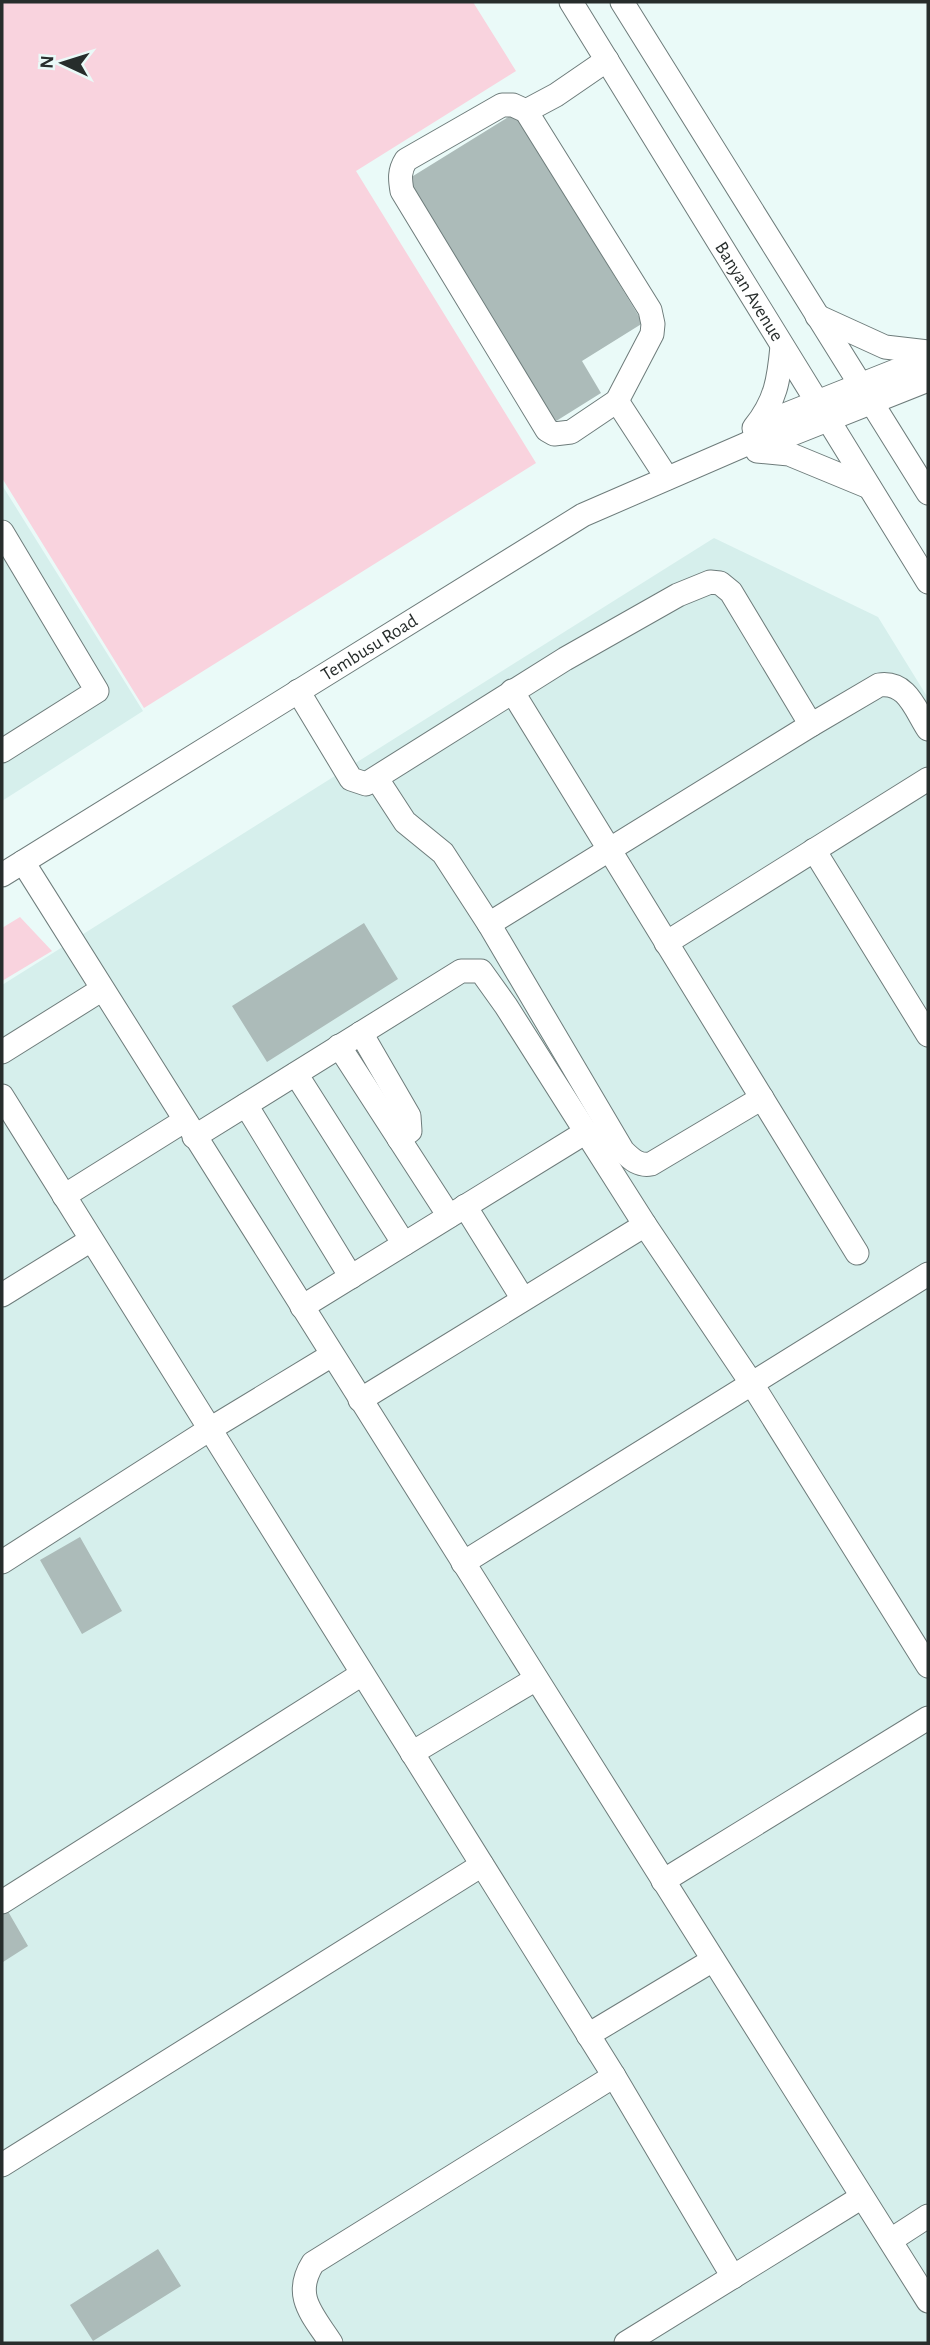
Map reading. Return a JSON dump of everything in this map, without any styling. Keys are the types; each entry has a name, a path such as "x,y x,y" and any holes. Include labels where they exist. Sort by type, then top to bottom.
{"street":[{"name":"Banyan Avenue","path":"571,2 928,582"},
{"path":"622,2 866,394 927,485"},
{"path":"526,111 607,60"},
{"path":"502,105 513,105 526,111 650,310 653,324 652,334 617,401 571,432 554,434 547,430 402,191 401,169 406,160 502,105"},
{"path":"817,316 886,347 928,352"},
{"path":"782,345 774,396 766,413 742,446 789,454 869,487"},
{"path":"866,394 928,358"},
{"path":"866,394 928,380"},
{"name":"Tembusu Road","path":"2,874 583,514 742,446 778,418 822,411 866,394"},
{"path":"617,401 667,478"},
{"path":"2,532 97,691 2,751"},
{"path":"298,691 351,779 366,784 512,691 678,595 710,582 720,583 731,592 811,725"},
{"path":"489,924 879,685 888,684 903,689 928,729"},
{"path":"512,691 857,1253"},
{"path":"377,779 405,822 443,853 489,924 624,1152 633,1161 643,1166 651,1164 762,1098"},
{"path":"666,943 928,779"},
{"path":"814,850 928,1035"},
{"path":"23,862 928,2301"},
{"path":"64,1196 189,1129 246,1105 461,971 481,971 645,1225 752,1384 928,1666"},
{"path":"2,1052 102,990"},
{"path":"361,1033 409,1116 410,1131 399,1139"},
{"path":"340,1046 399,1139 523,1299"},
{"path":"296,1074 404,1244"},
{"path":"2,1096 614,2076 733,2277"},
{"path":"246,1105 351,1277"},
{"path":"302,1307 586,1132"},
{"path":"360,1399 645,1225"},
{"path":"2,1296 91,1240"},
{"path":"463,1563 928,1274"},
{"path":"2,1562 210,1429 332,1355"},
{"path":"2,1902 362,1674"},
{"path":"412,1753 536,1679"},
{"path":"663,1881 928,1718"},
{"path":"2,2165 482,1865"},
{"path":"588,2035 713,1960"},
{"path":"331,2343 305,2301 304,2279 313,2263 614,2076"},
{"path":"626,2343 651,2337 733,2277 862,2197"},
{"path":"891,2240 928,2216"}],"shaded area":[{"path":"2,2 473,2 516,71 356,171 536,463 144,708 2,478"},
{"path":"2,485 143,711 2,801"},
{"path":"714,538 878,617 928,698 928,2343 2,2343 2,985"},
{"path":"20,917 52,951 2,981 2,928"}],"building":[{"path":"515,113 643,323 582,361 601,393 553,423 405,181"},
{"path":"364,923 398,979 267,1062 232,1006"},
{"path":"80,1537 122,1611 82,1634 40,1560"},
{"path":"2,1901 28,1946 3,1962 2,1960"},
{"path":"158,2249 181,2286 93,2341 70,2305"}]}
